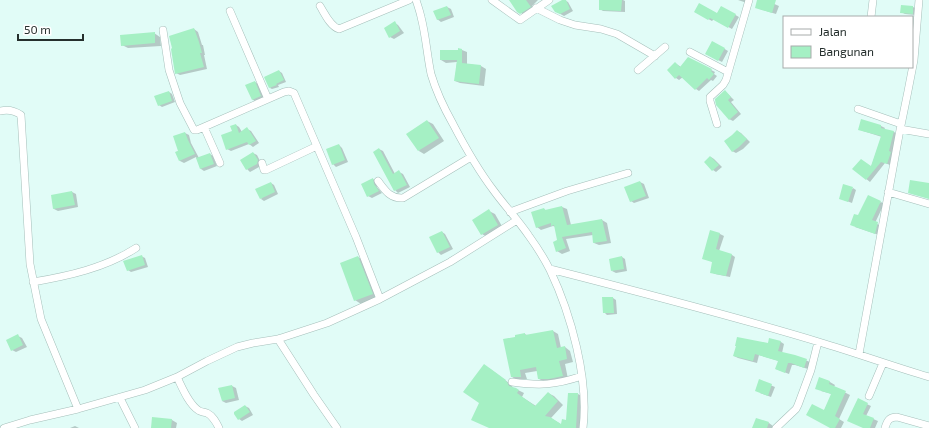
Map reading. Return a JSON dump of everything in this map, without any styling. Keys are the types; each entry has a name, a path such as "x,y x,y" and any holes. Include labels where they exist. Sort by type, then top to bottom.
{"street":[{"path":"320,6 332,25 339,29 409,0"},
{"path":"416,0 432,75 438,93 449,116 481,174 529,236 550,269 566,312 576,345 584,392 583,428"},
{"path":"492,0 520,20 549,0"},
{"path":"717,124 710,102 710,97 725,83 750,0"},
{"path":"871,16 873,0"},
{"path":"913,65 918,0"},
{"path":"536,8 560,20 575,25 601,28 617,34 655,56"},
{"path":"230,12 268,98"},
{"path":"163,30 169,70 180,103 193,128 197,130 268,98 289,91 294,93 380,299"},
{"path":"638,70 665,47"},
{"path":"690,52 728,72"},
{"path":"859,354 888,192 912,68"},
{"path":"0,111 8,109 21,115 30,264 40,319 78,409"},
{"path":"858,109 901,126 929,134"},
{"path":"204,127 220,163"},
{"path":"262,163 264,170 266,170 317,146"},
{"path":"378,181 390,196 403,198 471,157"},
{"path":"510,212 567,191 628,174"},
{"path":"888,192 929,204"},
{"path":"4,428 30,420 120,398 145,390 177,377 237,347 278,339 327,323 380,299 450,262 517,220"},
{"path":"33,282 56,278 110,262 136,248"},
{"path":"550,269 692,306 859,354 929,377"},
{"path":"278,339 337,428"},
{"path":"776,428 796,409 798,405 811,370 818,342"},
{"path":"870,396 883,363"},
{"path":"512,382 533,384 554,383 582,376"},
{"path":"177,377 197,410 210,414 214,418 219,428"},
{"path":"120,398 135,428"},
{"path":"885,428 887,421 894,417 929,426"}],"building":[{"path":"509,0 526,0 531,7 520,14"},
{"path":"562,0 566,0 570,9 560,14 555,12 551,6"},
{"path":"599,0 622,0 621,11 599,10"},
{"path":"757,0 776,0 772,13 755,8"},
{"path":"699,3 717,13 721,6 736,14 728,28 710,18 708,20 694,12"},
{"path":"901,5 913,6 913,14 900,13"},
{"path":"447,6 451,15 437,20 433,11"},
{"path":"395,21 400,31 389,38 384,28"},
{"path":"194,28 202,53 200,53 204,67 175,74 169,36"},
{"path":"155,32 155,43 121,46 120,35"},
{"path":"712,41 725,48 718,61 705,54"},
{"path":"458,48 462,49 462,63 481,65 479,84 454,81 457,60 440,60 440,50 458,50"},
{"path":"688,57 712,69 711,71 714,74 709,80 707,78 695,90 679,75 675,79 667,70 675,62 680,67"},
{"path":"279,70 284,80 269,88 264,77"},
{"path":"255,81 261,96 252,100 245,85"},
{"path":"725,90 731,97 728,100 738,112 729,120 716,105 715,100"},
{"path":"169,91 172,101 158,106 154,96"},
{"path":"861,119 881,125 881,128 894,131 889,151 891,152 887,164 881,162 866,180 852,169 861,159 871,166 881,136 858,130"},
{"path":"427,120 439,138 418,151 406,134"},
{"path":"236,124 239,133 247,127 256,141 249,145 247,142 226,150 221,135 232,131 230,126"},
{"path":"737,130 747,139 732,152 724,141"},
{"path":"185,132 195,154 179,161 175,152 178,151 173,136"},
{"path":"339,144 345,160 332,165 326,149"},
{"path":"379,148 393,174 399,170 407,185 394,191 373,152"},
{"path":"253,152 258,160 257,164 246,170 240,160"},
{"path":"210,153 214,164 200,169 196,158"},
{"path":"710,156 719,165 712,171 704,162"},
{"path":"373,178 374,184 379,191 367,197 361,184"},
{"path":"910,180 929,183 929,199 908,193"},
{"path":"640,181 646,196 630,202 624,187"},
{"path":"271,182 275,192 260,199 255,189"},
{"path":"843,184 853,187 848,202 839,199"},
{"path":"72,191 75,205 53,209 51,195"},
{"path":"868,195 881,201 872,220 878,222 875,234 850,225 854,214 858,215"},
{"path":"562,206 567,225 602,219 607,241 593,243 592,232 562,237 566,248 556,252 553,242 557,240 554,225 551,226 551,223 536,228 531,212 544,208 545,210"},
{"path":"489,209 498,225 481,235 472,220"},
{"path":"710,230 720,233 716,249 732,254 726,276 710,273 712,262 702,259"},
{"path":"442,231 450,247 437,253 429,237"},
{"path":"142,255 145,265 127,271 123,261"},
{"path":"358,256 373,294 354,301 340,263"},
{"path":"622,256 624,269 611,271 609,259"},
{"path":"602,297 613,297 614,313 603,313"},
{"path":"553,330 557,348 565,346 567,359 559,361 563,376 549,379 538,379 536,367 520,370 521,377 511,377 503,339 515,337 515,335 525,333 525,335"},
{"path":"18,334 23,345 11,351 6,340"},
{"path":"737,337 768,343 769,338 781,341 778,351 807,359 804,368 788,363 785,373 775,369 778,361 755,354 753,361 733,356"},
{"path":"484,364 506,380 509,386 519,390 517,393 535,406 548,392 558,401 545,416 550,417 561,424 562,419 566,420 568,393 578,393 576,428 489,428 471,420 479,403 463,392"},
{"path":"819,377 830,381 829,384 846,391 835,416 840,419 835,428 830,428 806,415 812,404 824,410 831,394 815,389"},
{"path":"759,379 772,384 768,396 755,391"},
{"path":"232,385 235,398 222,401 218,388"},
{"path":"858,398 868,403 863,414 874,418 870,428 863,428 847,421"},
{"path":"245,405 250,412 238,420 234,412"},
{"path":"152,417 172,419 171,428 151,428"},
{"path":"756,418 769,422 767,428 752,428"}]}
